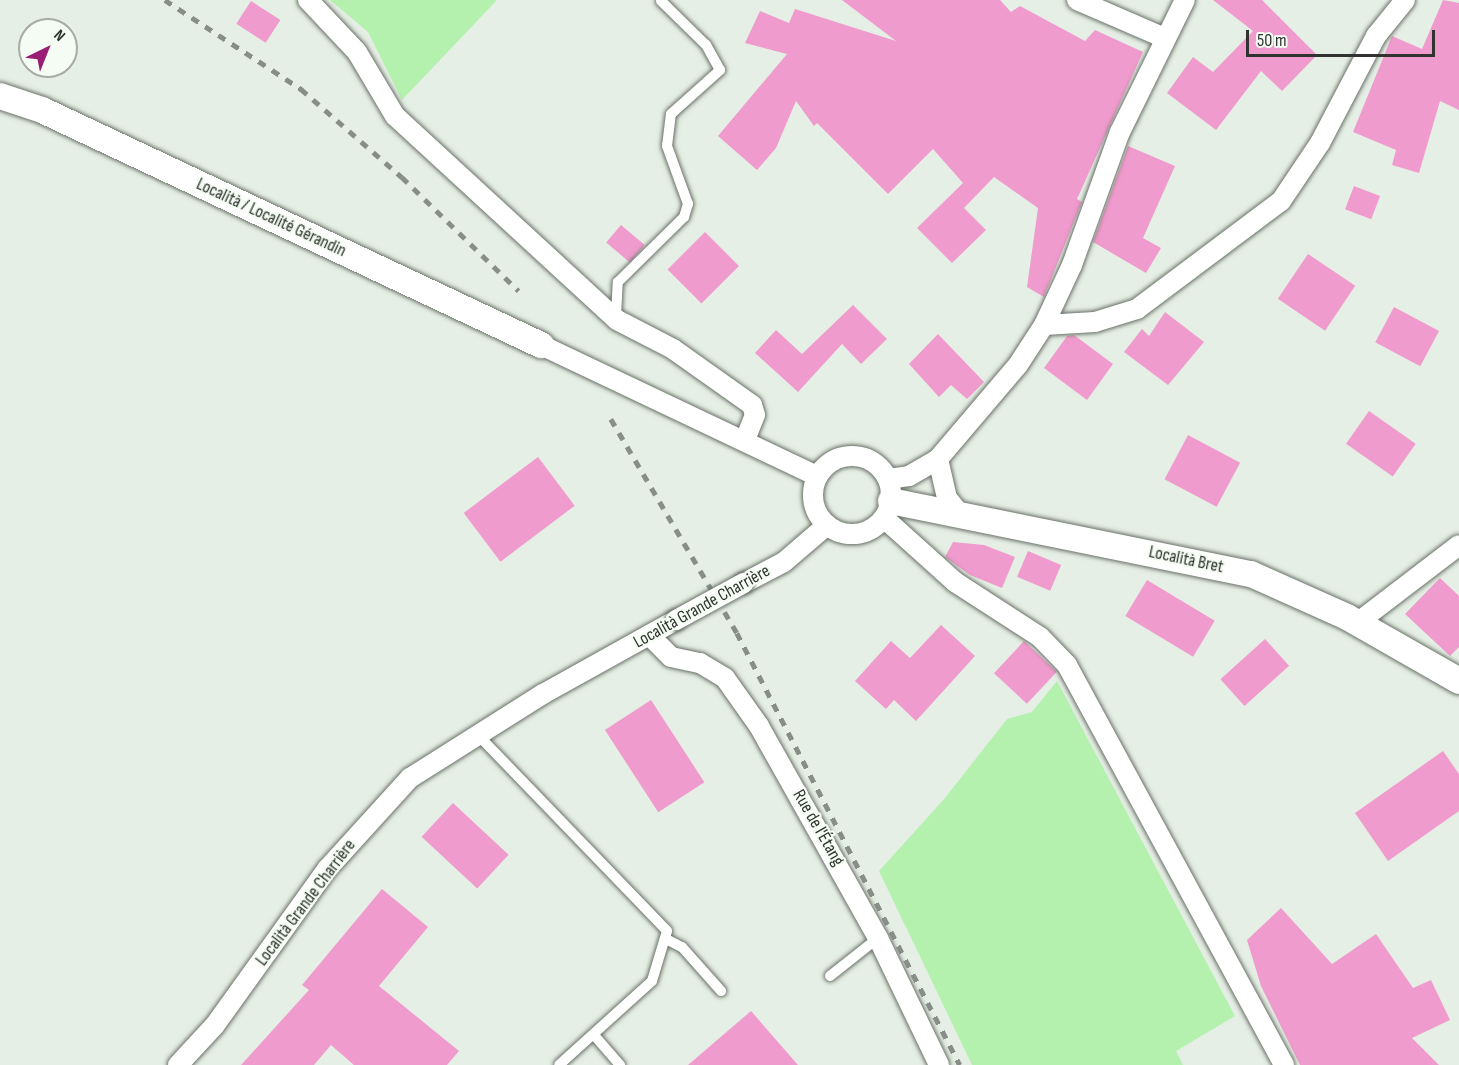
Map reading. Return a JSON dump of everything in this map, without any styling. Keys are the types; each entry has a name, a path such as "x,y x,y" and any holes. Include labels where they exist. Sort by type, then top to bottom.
{"street":[{"path":"308,0 357,52 395,116 617,320 673,349 752,405 755,415 745,440"},
{"path":"1077,0 1165,38"},
{"path":"1185,0 1120,132 1072,265 1044,325 1018,364 939,459 909,476 888,499 874,528 851,535 826,525 813,502 817,476 825,466 847,455 872,460 888,499 955,582 1040,637 1067,665 1284,1065"},
{"path":"1044,325 1095,322 1137,309 1281,201 1320,143 1376,36 1405,0"},
{"name":"Località / Localité Gérandin","path":"0,96 42,110 541,345"},
{"path":"541,345 817,476"},
{"path":"939,459 947,498 963,518"},
{"name":"Località Bret","path":"888,499 963,518 1251,574 1357,622 1459,681"},
{"name":"Località Grande Charrière","path":"178,1065 215,1025 328,868 410,778 478,735 649,635 791,556 826,525"},
{"path":"1357,622 1459,546"},
{"name":"Rue de l'Étang","path":"649,635 671,657 700,663 724,678 759,726 878,938 939,1065"}],"lane":[{"path":"617,320 618,282 684,217 688,204 667,146 671,114 720,70 706,45 661,1"},
{"path":"478,735 655,914 667,931 652,981 559,1065"},
{"path":"830,976 878,938"},
{"path":"666,939 682,947 721,991"},
{"path":"594,1035 620,1065"}],"green space":[{"path":"330,0 497,0 402,100 368,32"},
{"path":"1057,681 1235,1016 1176,1051 1183,1065 972,1065 879,871 945,798 1007,719 1032,712"}],"building":[{"path":"842,0 1000,0 1011,12 1020,6 1085,41 1095,30 1143,52 1077,199 1082,202 1044,297 1027,287 1038,208 994,177 964,208 986,230 952,263 917,228 963,183 933,149 888,194 817,123 814,126 796,101 776,148 757,170 718,136 787,54 745,43 760,11 789,23 795,9 896,41"},
{"path":"1213,0 1262,0 1317,55 1282,91 1261,71 1216,130 1167,93 1193,57 1213,72 1253,31"},
{"path":"1443,0 1459,3 1459,110 1440,101 1419,173 1392,165 1396,150 1353,132 1392,36 1422,49"},
{"path":"251,1 280,20 266,43 236,24"},
{"path":"1128,146 1175,166 1143,238 1161,248 1146,273 1093,242"},
{"path":"1354,186 1380,196 1371,219 1345,209"},
{"path":"621,225 645,245 630,263 606,243"},
{"path":"705,232 739,266 701,303 668,269"},
{"path":"1308,254 1355,286 1325,331 1278,299"},
{"path":"853,305 887,339 861,364 842,344 798,392 755,353 776,330 802,354"},
{"path":"1394,307 1439,331 1420,366 1375,342"},
{"path":"1165,312 1204,342 1168,385 1124,352 1142,329 1149,336"},
{"path":"938,334 984,382 967,399 951,385 939,397 909,364"},
{"path":"1074,335 1113,364 1087,400 1044,368 1067,336"},
{"path":"1369,411 1416,444 1393,476 1346,444"},
{"path":"1188,435 1240,463 1217,507 1165,479"},
{"path":"538,457 575,506 500,562 464,513"},
{"path":"953,542 984,545 1015,557 1002,588 970,575 945,557"},
{"path":"1028,551 1061,565 1050,591 1017,577"},
{"path":"1440,578 1459,596 1459,647 1450,656 1405,614"},
{"path":"1147,580 1215,621 1193,657 1125,616"},
{"path":"941,625 975,656 916,721 894,700 886,709 855,681 891,641 910,658"},
{"path":"1265,639 1289,666 1245,706 1220,679"},
{"path":"1024,641 1057,672 1027,704 994,673"},
{"path":"651,700 704,782 658,812 605,730"},
{"path":"1443,751 1459,774 1459,811 1388,861 1355,813"},
{"path":"453,803 509,855 477,888 422,837"},
{"path":"382,889 428,927 379,986 459,1051 447,1065 354,1065 331,1045 314,1065 241,1065 309,990 302,985"},
{"path":"1281,908 1332,964 1376,934 1413,988 1431,980 1450,1020 1412,1038 1439,1065 1300,1065 1261,986 1247,940"},
{"path":"751,1011 798,1065 688,1065"}],"railway":[{"path":"165,0 301,89 402,177 519,291"},
{"path":"611,419 737,633 960,1065"}]}
